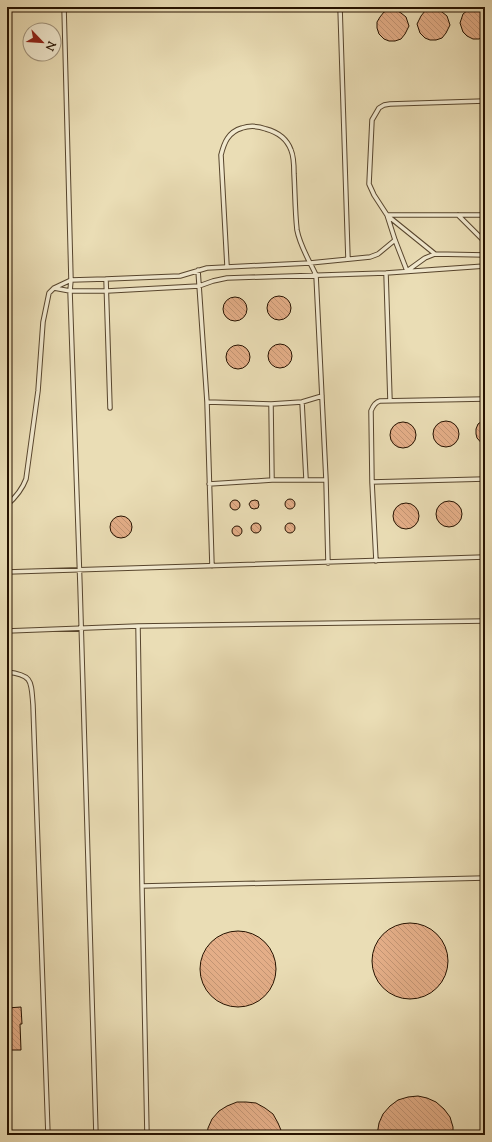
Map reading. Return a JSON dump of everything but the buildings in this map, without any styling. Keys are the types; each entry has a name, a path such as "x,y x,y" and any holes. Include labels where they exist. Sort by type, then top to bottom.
{"lane":[{"path":"64,7 71,280 70,292 96,1135"},
{"path":"340,7 348,259"},
{"path":"407,272 387,216 369,184 372,120 379,108 384,105 485,101"},
{"path":"227,266 220,155 224,143 231,134 240,128 257,126 277,133 285,140 291,150 297,229 301,245 316,275 326,480 328,562"},
{"path":"458,215 485,242"},
{"path":"387,216 485,215"},
{"path":"387,216 435,254"},
{"path":"7,505 16,498 26,479 38,391 43,322 49,293 54,288 71,280 180,276 207,268 227,266 310,263 370,257 378,254 395,240"},
{"path":"407,272 425,258 435,254 485,255"},
{"path":"54,288 70,292 107,292 199,286 227,278 407,272 485,266"},
{"path":"198,270 207,402 212,566"},
{"path":"386,272 390,401"},
{"path":"106,279 110,408"},
{"path":"207,402 271,404 302,402 322,396"},
{"path":"376,561 372,482 371,411 374,405 377,402 390,401 485,399"},
{"path":"302,402 306,480"},
{"path":"271,404 272,480"},
{"path":"372,482 485,479"},
{"path":"209,484 272,480 326,480"},
{"path":"7,572 485,557"},
{"path":"7,630 138,626 485,621"},
{"path":"138,626 147,1135"},
{"path":"7,672 19,673 30,680 32,692 48,1135"},
{"path":"142,886 485,878"}]}
